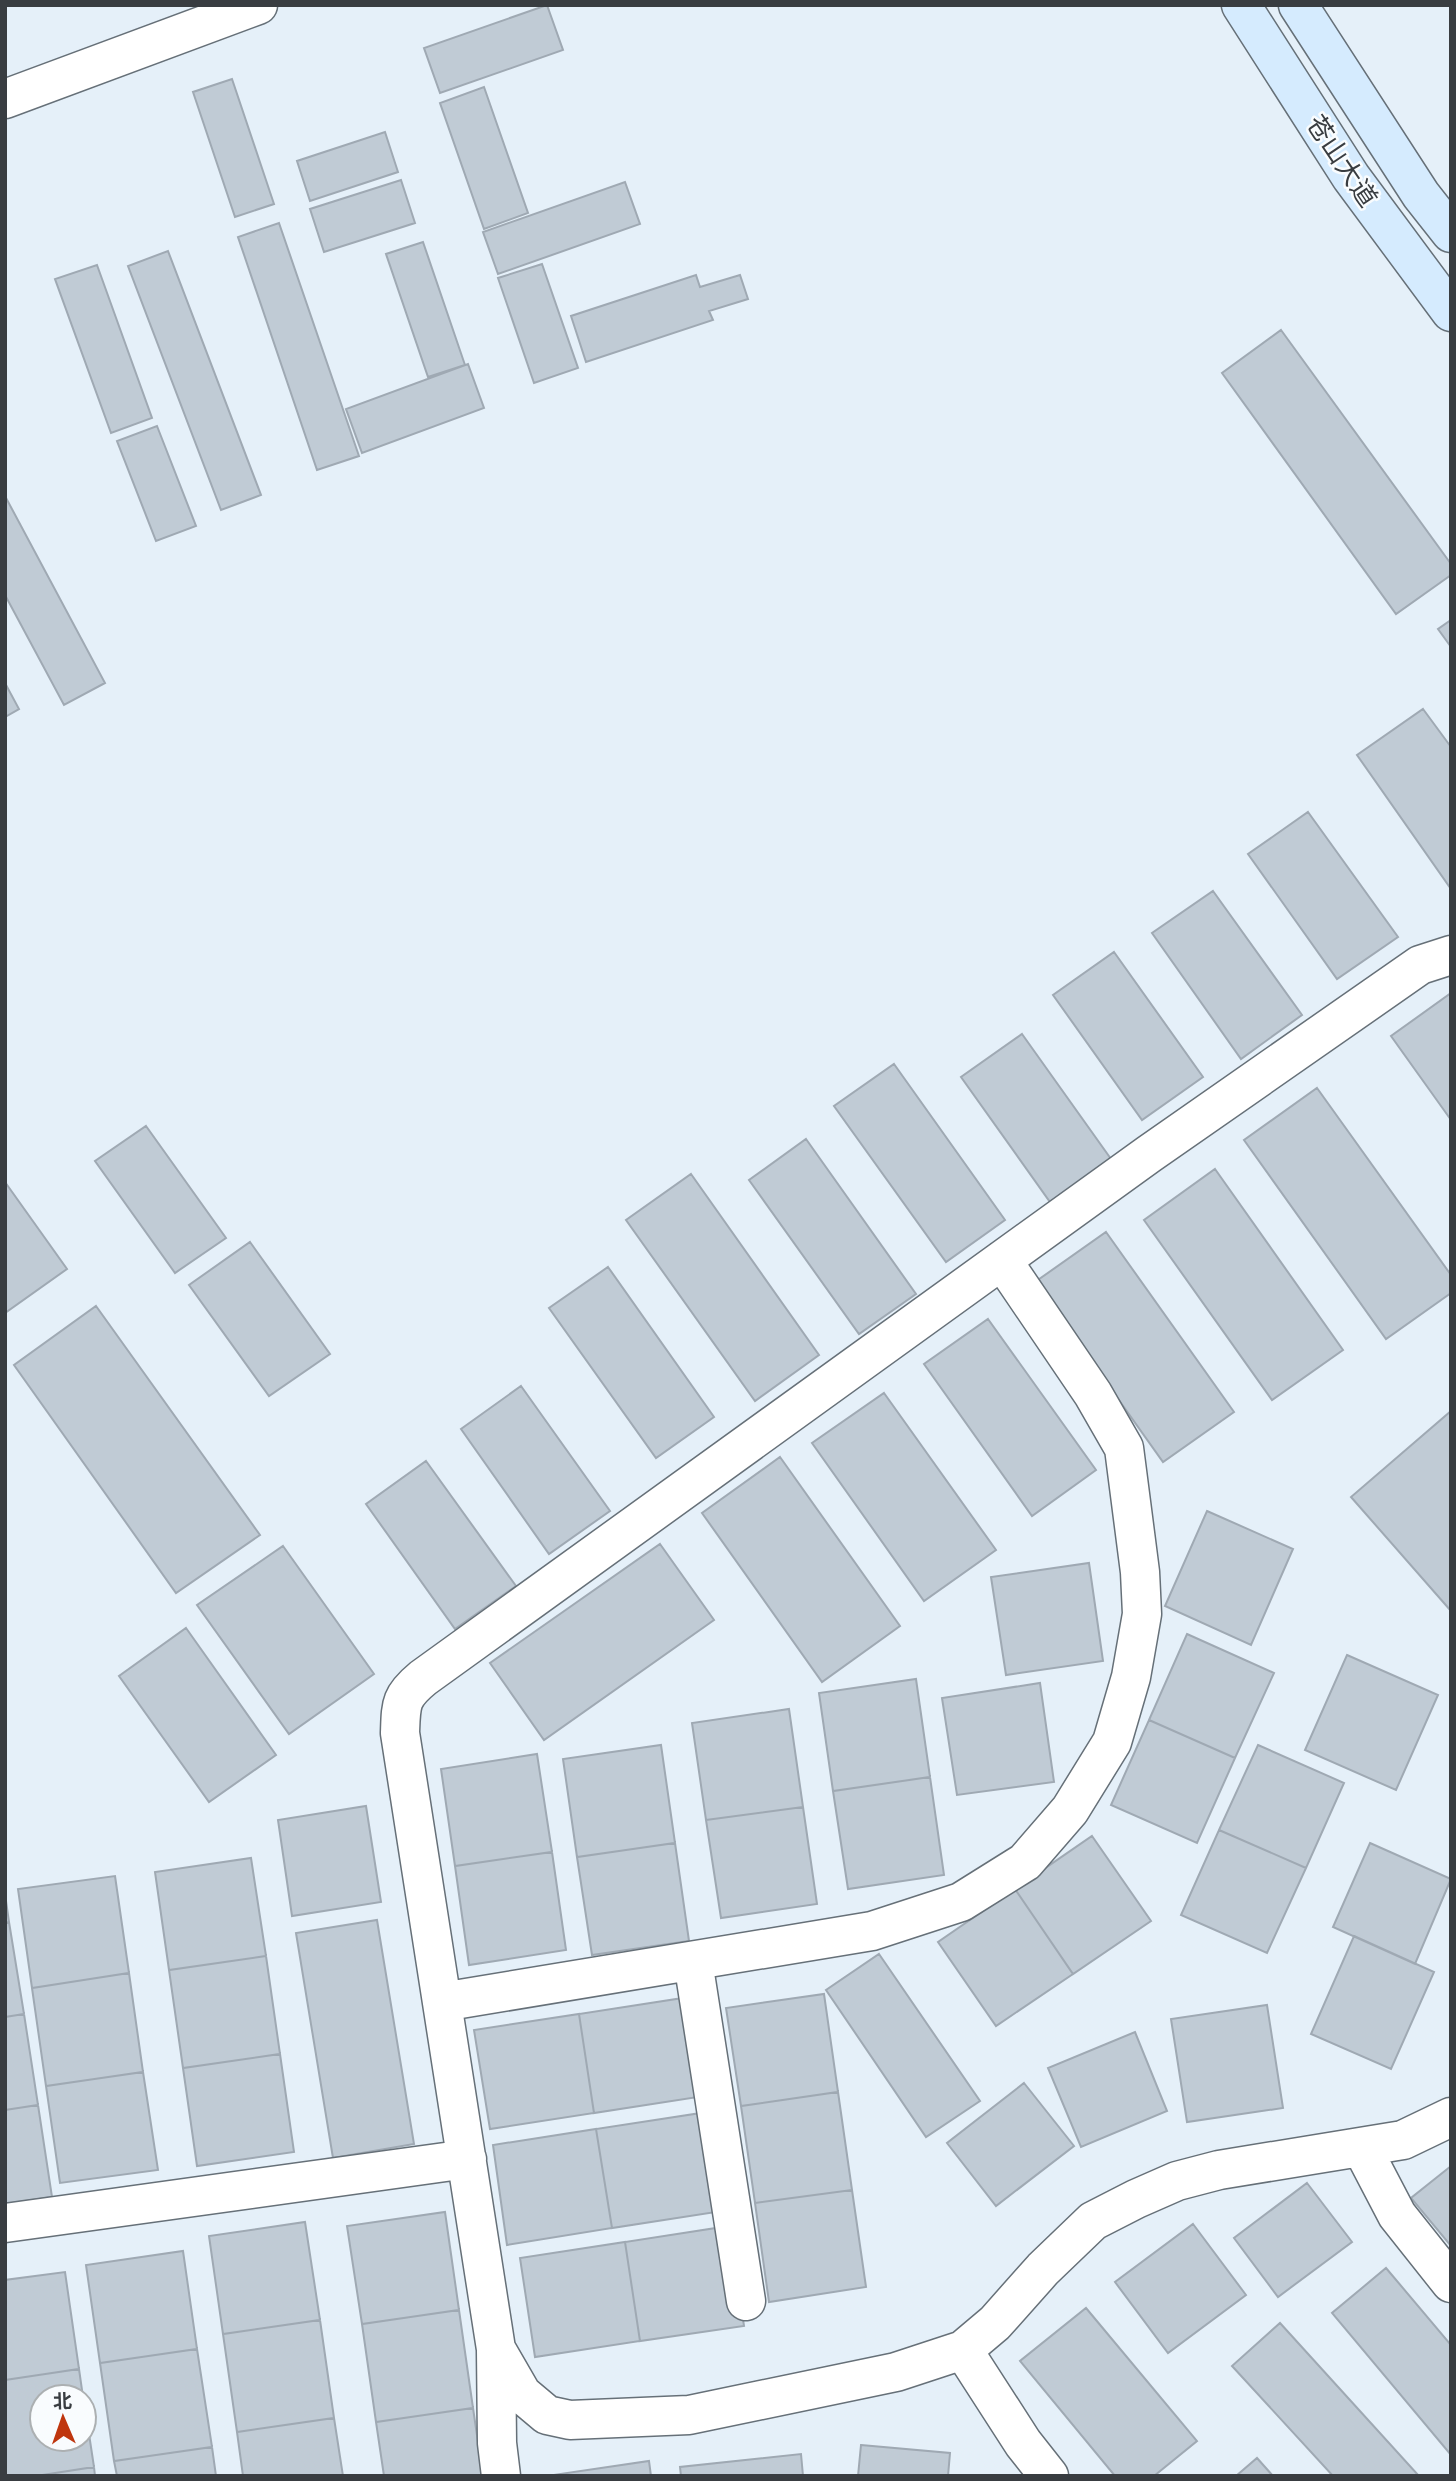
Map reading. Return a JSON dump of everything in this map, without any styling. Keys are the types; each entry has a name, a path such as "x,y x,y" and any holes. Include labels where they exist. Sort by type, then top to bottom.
{"main road":[{"name":"苍山大道","path":"1241,5 1351,177 1451,312"},
{"name":"苍山大道","path":"1298,5 1421,195 1451,233"}],"street":[{"path":"5,99 253,6"},
{"path":"501,2476 497,2443 496,2349 400,1733 401,1706 407,1692 1002,1260 1388,986 1420,965 1451,955"},
{"path":"442,2002 872,1931 961,1902 1025,1862 1070,1810 1112,1742 1131,1677 1142,1614 1140,1572 1124,1448 1093,1394 1002,1260"},
{"path":"693,1961 746,2301"},
{"path":"496,2349 522,2394 547,2415 570,2420 689,2415 896,2372 963,2350 995,2323 1043,2269 1093,2221 1136,2199 1177,2181 1219,2169 1402,2140 1451,2117"},
{"path":"1362,2148 1397,2215 1451,2283"},
{"path":"5,2223 467,2159"},
{"path":"963,2350 1023,2443 1049,2476"}],"building":[{"path":"547,5 563,50 440,93 424,48"},
{"path":"232,79 274,204 235,217 193,92"},
{"path":"484,87 528,213 484,229 440,103"},
{"path":"385,132 398,172 310,201 297,161"},
{"path":"401,180 415,223 324,252 310,209"},
{"path":"625,182 640,224 498,274 483,232"},
{"path":"279,223 359,456 317,470 238,237"},
{"path":"423,242 465,365 428,377 386,254"},
{"path":"168,251 261,495 221,510 128,266"},
{"path":"542,264 578,368 534,383 498,278"},
{"path":"97,265 152,418 111,433 55,279"},
{"path":"696,275 700,287 740,275 748,299 709,311 713,320 586,362 571,316"},
{"path":"1281,330 1451,564 1451,575 1396,614 1222,373"},
{"path":"468,364 484,408 362,453 346,409"},
{"path":"157,426 196,526 156,541 117,441"},
{"path":"5,496 105,683 64,705 5,595"},
{"path":"1451,620 1451,647 1438,629"},
{"path":"5,683 19,709 5,717"},
{"path":"1423,709 1451,747 1451,889 1357,755"},
{"path":"1308,812 1398,937 1337,979 1248,854"},
{"path":"1213,891 1302,1015 1241,1059 1152,933"},
{"path":"1114,952 1203,1077 1142,1120 1053,995"},
{"path":"1451,993 1451,1120 1391,1036"},
{"path":"1022,1034 1111,1159 1050,1202 961,1077"},
{"path":"894,1064 1005,1220 946,1262 834,1106"},
{"path":"1317,1088 1451,1275 1451,1293 1386,1339 1244,1140"},
{"path":"146,1126 226,1238 175,1273 95,1161"},
{"path":"806,1139 916,1294 859,1334 749,1180"},
{"path":"1215,1169 1343,1350 1272,1400 1144,1220"},
{"path":"691,1174 819,1355 755,1401 626,1220"},
{"path":"5,1182 67,1269 5,1313"},
{"path":"1106,1232 1234,1412 1163,1462 1035,1282"},
{"path":"250,1242 330,1354 269,1396 189,1285"},
{"path":"608,1267 714,1417 656,1458 549,1308"},
{"path":"96,1306 260,1535 176,1593 14,1365"},
{"path":"988,1319 1096,1470 1032,1516 924,1364"},
{"path":"521,1386 610,1511 549,1554 461,1429"},
{"path":"884,1393 996,1550 924,1601 812,1443"},
{"path":"1451,1411 1451,1611 1351,1497"},
{"path":"780,1457 900,1626 822,1682 702,1513"},
{"path":"426,1461 516,1586 455,1629 366,1504"},
{"path":"1207,1511 1293,1549 1251,1645 1165,1606"},
{"path":"660,1544 714,1620 544,1740 490,1663"},
{"path":"283,1546 374,1674 289,1734 197,1605"},
{"path":"1089,1563 1103,1661 1006,1675 991,1577"},
{"path":"186,1628 276,1755 209,1802 119,1676"},
{"path":"1187,1634 1274,1673 1235,1758 1149,1720"},
{"path":"1347,1655 1438,1695 1396,1790 1305,1750"},
{"path":"916,1679 930,1777 833,1791 819,1693"},
{"path":"1040,1683 1054,1782 957,1795 942,1698"},
{"path":"789,1709 803,1807 706,1820 692,1723"},
{"path":"1149,1720 1235,1758 1197,1843 1111,1805"},
{"path":"661,1745 675,1843 577,1857 563,1759"},
{"path":"1258,1745 1344,1783 1306,1868 1219,1830"},
{"path":"537,1754 552,1852 455,1866 441,1769"},
{"path":"930,1777 944,1875 848,1889 833,1791"},
{"path":"366,1806 381,1902 292,1916 278,1820"},
{"path":"803,1807 817,1904 721,1918 706,1820"},
{"path":"1219,1830 1306,1868 1267,1953 1181,1915"},
{"path":"1092,1836 1151,1921 1073,1974 1015,1889"},
{"path":"675,1843 689,1941 592,1955 577,1857"},
{"path":"1370,1843 1451,1879 1415,1964 1333,1927"},
{"path":"552,1852 566,1950 469,1965 455,1866"},
{"path":"251,1858 266,1956 169,1970 155,1872"},
{"path":"115,1876 129,1973 32,1988 18,1889"},
{"path":"1015,1889 1073,1974 996,2026 938,1942"},
{"path":"5,1894 9,1922 5,1923"},
{"path":"377,1920 414,2144 333,2158 296,1933"},
{"path":"9,1922 24,2014 5,2017 5,1923"},
{"path":"1354,1936 1434,1972 1391,2069 1311,2034"},
{"path":"879,1954 980,2101 926,2137 826,1990"},
{"path":"266,1956 280,2054 183,2068 169,1970"},
{"path":"129,1973 143,2072 46,2086 32,1988"},
{"path":"824,1994 838,2092 741,2106 726,2008"},
{"path":"683,1998 698,2097 594,2113 579,2014"},
{"path":"1267,2005 1283,2108 1187,2122 1171,2019"},
{"path":"24,2014 38,2105 5,2110 5,2017"},
{"path":"579,2014 594,2113 490,2129 474,2030"},
{"path":"1135,2032 1167,2111 1081,2147 1048,2068"},
{"path":"280,2054 294,2152 197,2166 183,2068"},
{"path":"143,2072 158,2170 60,2183 46,2086"},
{"path":"1024,2083 1074,2146 996,2206 947,2143"},
{"path":"838,2092 852,2190 755,2203 741,2106"},
{"path":"38,2105 52,2197 5,2204 5,2110"},
{"path":"701,2113 716,2212 612,2228 596,2129"},
{"path":"596,2129 612,2228 507,2245 493,2145"},
{"path":"1451,2166 1451,2246 1411,2198"},
{"path":"1307,2183 1352,2242 1278,2297 1234,2238"},
{"path":"852,2190 866,2287 769,2302 755,2203"},
{"path":"445,2212 459,2310 362,2324 347,2226"},
{"path":"305,2222 320,2320 223,2334 209,2236"},
{"path":"1193,2224 1246,2295 1168,2353 1115,2282"},
{"path":"729,2226 744,2326 640,2341 625,2242"},
{"path":"625,2242 640,2341 535,2357 520,2258"},
{"path":"183,2251 197,2349 100,2363 86,2265"},
{"path":"1386,2268 1451,2345 1451,2455 1332,2313"},
{"path":"65,2272 79,2369 5,2380 5,2280"},
{"path":"1086,2308 1197,2441 1154,2476 1115,2476 1020,2361"},
{"path":"459,2310 473,2408 376,2422 362,2324"},
{"path":"320,2320 334,2418 237,2432 223,2334"},
{"path":"1280,2323 1419,2476 1333,2476 1232,2366"},
{"path":"197,2349 212,2447 114,2461 100,2363"},
{"path":"79,2369 81,2383 28,2383 28,2453 92,2453 94,2467 36,2476 5,2476 5,2380"},
{"path":"473,2408 483,2476 384,2476 376,2422"},
{"path":"334,2418 343,2476 243,2476 237,2432"},
{"path":"861,2445 950,2453 948,2476 858,2476"},
{"path":"212,2447 216,2476 117,2476 114,2461"},
{"path":"801,2454 803,2476 681,2476 680,2467"},
{"path":"1257,2458 1273,2476 1236,2476"},
{"path":"649,2461 651,2476 553,2476 553,2475"},
{"path":"94,2467 95,2476 36,2476"}]}
